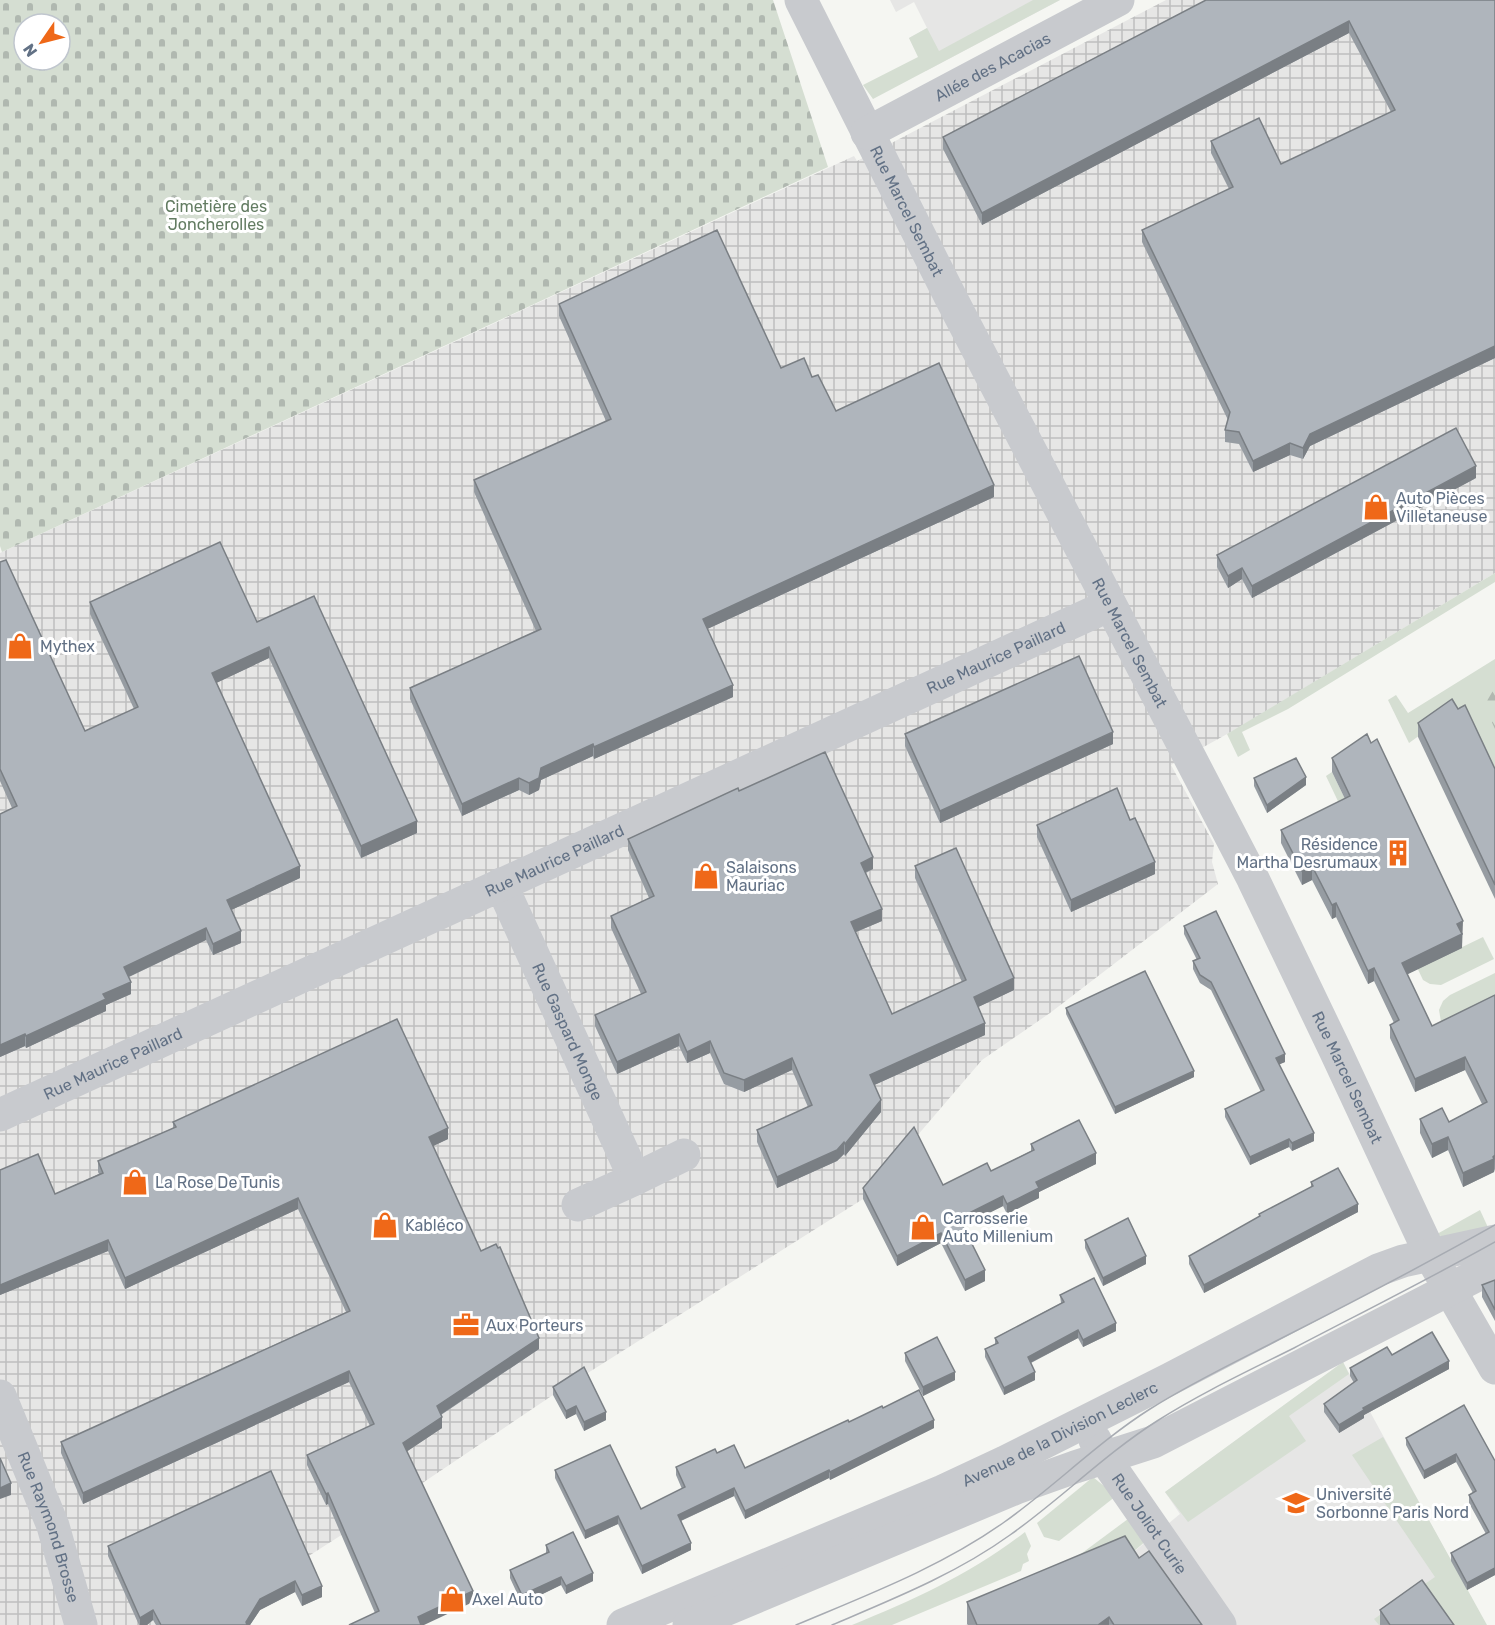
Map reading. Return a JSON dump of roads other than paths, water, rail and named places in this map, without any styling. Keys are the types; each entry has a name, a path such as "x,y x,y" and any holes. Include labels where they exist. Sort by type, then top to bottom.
{"street":[{"name":"Rue Marcel Sembat","path":"801,0 1252,879 1430,1254 1495,1368"},
{"name":"Allée des Acacias","path":"867,132 1118,0"},
{"name":"Rue Maurice Paillard","path":"0,1115 1110,605"},
{"name":"Rue Gaspard Monge","path":"501,885 635,1179"},
{"path":"578,1205 684,1155"},
{"name":"Avenue de la Division Leclerc","path":"623,1625 943,1491 1085,1421 1378,1270 1430,1254 1495,1240"},
{"name":"Avenue de la Division Leclerc","path":"689,1625 1016,1488 1153,1442 1495,1266"},
{"name":"Rue Raymond Brosse","path":"0,1396 53,1526 81,1625"},
{"name":"Rue Joliot Curie","path":"1085,1421 1104,1457 1220,1625"}],"tram line":[{"path":"796,1625 902,1580 954,1554 1003,1523 1112,1436 1166,1399 1495,1225"},
{"path":"832,1625 924,1585 989,1549 1029,1521 1138,1434 1190,1401 1495,1242"}],"place":[{"name":"Auto Pièces Villetaneuse","path":"1376,507"},
{"name":"Mythex","path":"20,646"},
{"name":"Résidence Martha Desrumaux","path":"1398,853"},
{"name":"Salaisons Mauriac","path":"706,876"},
{"name":"La Rose De Tunis","path":"135,1182"},
{"name":"Kabléco","path":"385,1225"},
{"name":"Carrosserie Auto Millenium","path":"923,1227"},
{"name":"Aux Porteurs","path":"466,1325"},
{"name":"Université Sorbonne Paris Nord","path":"1296,1503"},
{"name":"Axel Auto","path":"452,1599"}],"park label":[{"name":"Cimetière des Joncherolles","path":"216,215"}]}
